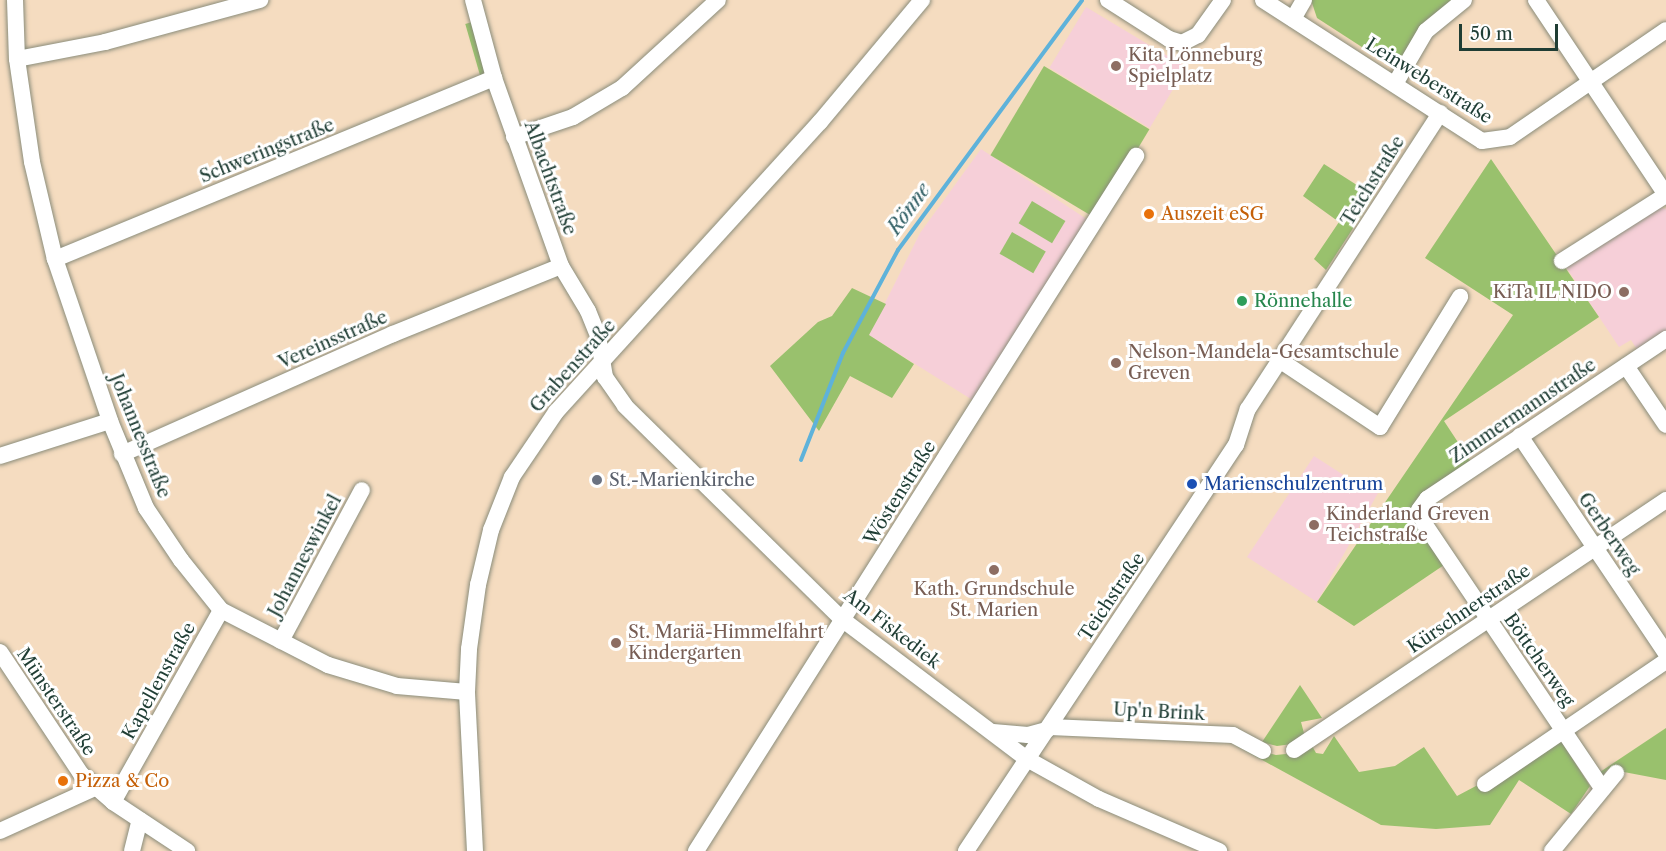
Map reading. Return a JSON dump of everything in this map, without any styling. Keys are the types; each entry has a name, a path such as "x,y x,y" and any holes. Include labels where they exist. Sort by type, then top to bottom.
{"street":[{"name":"Johannesstraße","path":"15,0 17,59 32,162 56,259 110,421 146,508 181,560 221,610 328,665 397,686 467,692"},
{"path":"17,59 105,42 260,0"},
{"name":"Albachtstraße","path":"473,0 494,78 514,137 561,266 588,311 598,336 602,363"},
{"path":"514,137 573,117 622,88 718,0"},
{"name":"Grabenstraße","path":"475,851 467,692 478,585 492,530 512,477 535,438 820,122 922,0"},
{"path":"1108,0 1169,39 1182,43 1198,35 1223,0"},
{"name":"Leinweberstraße","path":"1263,0 1482,141 1510,137 1666,30"},
{"path":"1293,19 1304,0"},
{"path":"1395,84 1426,31 1464,0"},
{"path":"1536,0 1592,80 1666,195 1562,261"},
{"name":"Schweringstraße","path":"56,259 494,78"},
{"name":"Teichstraße","path":"966,851 1236,445 1248,409 1440,113"},
{"name":"Wöstenstraße","path":"696,851 1136,156"},
{"name":"Vereinsstraße","path":"122,454 393,334 561,266"},
{"path":"1281,361 1380,427 1460,297"},
{"name":"Zimmermannstraße","path":"1425,525 1419,510 1426,500 1666,339"},
{"name":"Am Fiskediek","path":"602,363 605,377 625,406 843,620 1028,759 1100,799 1219,851"},
{"path":"1626,366 1666,425"},
{"path":"0,456 110,421"},
{"name":"Gerberweg","path":"1520,436 1666,653"},
{"name":"Johanneswinkel","path":"281,641 362,490"},
{"name":"Kürschnerstraße","path":"1294,750 1666,500"},
{"name":"Böttcherweg","path":"1425,525 1602,788"},
{"name":"Kapellenstraße","path":"113,802 221,610"},
{"name":"Münsterstraße","path":"0,652 66,755 95,788 187,851"},
{"path":"1485,784 1666,661"},
{"name":"Up'n Brink","path":"993,732 1028,735 1049,729 1233,735 1263,751"},
{"path":"1552,851 1616,773"},
{"path":"0,831 95,788"},
{"path":"132,851 140,820"}],"shaded area":[{"name":"Kita Lönneburg Spielplatz","path":"1086,7 1186,67 1150,128 1049,68"},
{"path":"981,149 1088,220 974,401 869,335 920,233"},
{"name":"KiTa IL NIDO","path":"1657,207 1666,209 1666,332 1638,351 1631,340 1619,347 1566,267"},
{"name":"Kinderland Greven Teichstraße","path":"1314,456 1370,492 1378,493 1317,602 1247,557"}],"green space":[{"path":"1311,0 1456,0 1396,63 1385,62 1317,18"},
{"path":"472,22 487,75 480,77 465,24"},
{"path":"1044,66 1149,129 1096,218 990,155"},
{"path":"1491,159 1599,317 1444,421 1471,462 1418,498 1411,514 1444,565 1354,626 1317,602 1513,315 1425,258"},
{"path":"1324,164 1374,196 1326,270 1314,259 1339,222 1303,196"},
{"path":"1032,201 1065,221 1052,243 1019,223"},
{"path":"1012,232 1046,252 1033,273 1000,254"},
{"path":"852,288 886,304 869,335 914,364 892,398 850,376 819,431 770,366 818,322 832,316"},
{"path":"1300,685 1322,718 1301,722 1305,737 1292,744 1277,746 1262,742"},
{"path":"1666,728 1666,780 1608,769 1600,778 1597,774"},
{"path":"1334,736 1359,772 1395,766 1424,747 1457,796 1561,741 1590,786 1571,814 1519,780 1490,825 1436,829 1381,825 1231,743 1276,755 1295,753 1311,744 1316,753 1323,754"}],"waterway":[{"name":"Rönne","path":"801,460 843,353 898,250 1082,0"}],"place":[{"name":"Kita Lönneburg Spielplatz","path":"1116,66"},
{"name":"Auszeit eSG","path":"1149,214"},
{"name":"KiTa IL NIDO","path":"1624,292"},
{"name":"Rönnehalle","path":"1242,301"},
{"name":"Nelson-Mandela-Gesamtschule Greven","path":"1116,363"},
{"name":"St.-Marienkirche","path":"597,480"},
{"name":"Marienschulzentrum","path":"1192,484"},
{"name":"Kinderland Greven Teichstraße","path":"1314,525"},
{"name":"Kath. Grundschule St. Marien","path":"994,570"},
{"name":"St. Mariä-Himmelfahrt Kindergarten","path":"616,643"},
{"name":"Pizza & Co","path":"63,781"}]}
